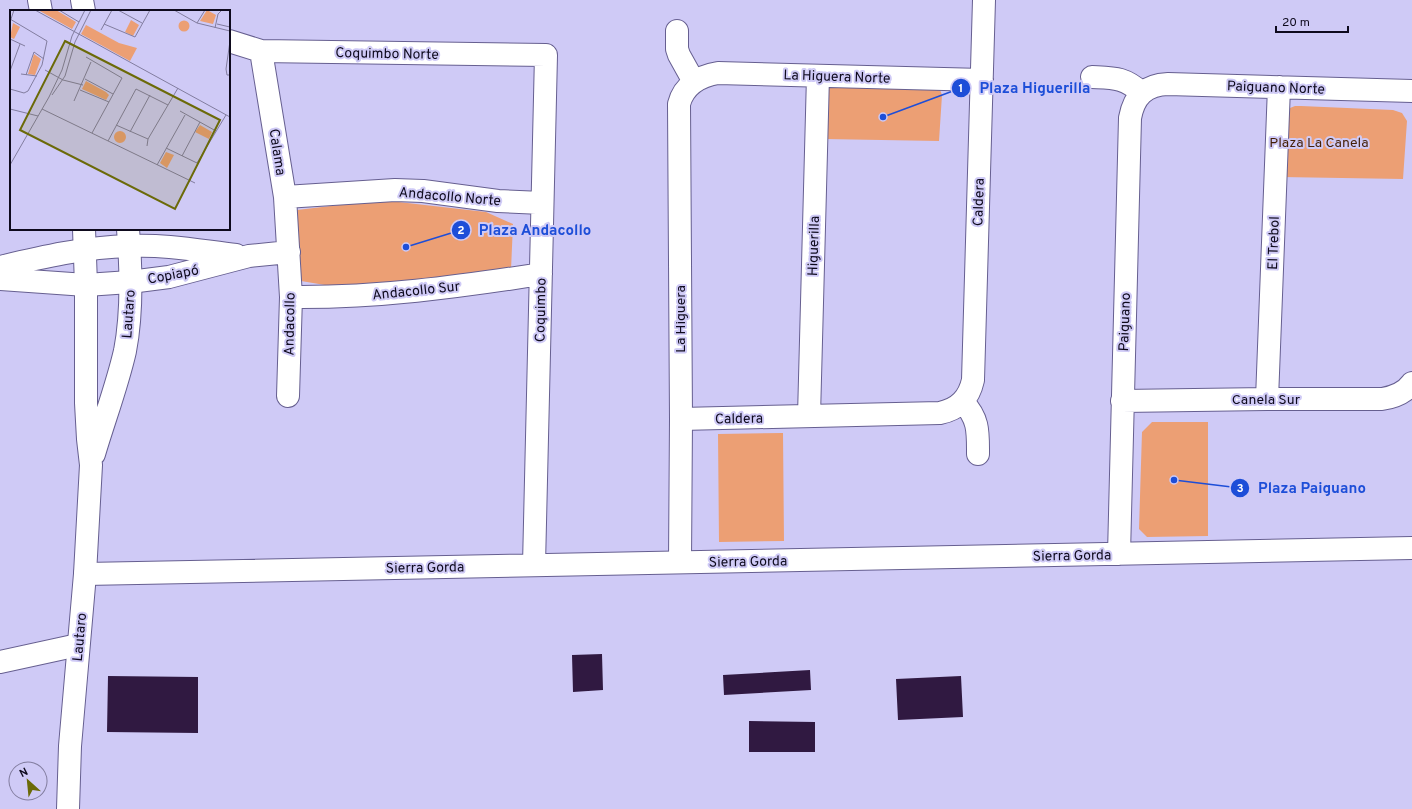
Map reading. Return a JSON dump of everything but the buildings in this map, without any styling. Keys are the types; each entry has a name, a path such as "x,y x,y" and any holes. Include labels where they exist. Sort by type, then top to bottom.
{"street":[{"path":"39,0 41,10"},
{"path":"82,0 84,10"},
{"name":"Caldera","path":"681,419 940,413 949,411 963,402 968,395 973,380 984,0"},
{"path":"677,32 677,48 679,55 694,82"},
{"name":"Coquimbo Norte","path":"230,41 261,52 546,55"},
{"name":"Calama","path":"261,52 285,197 289,252"},
{"name":"Coquimbo","path":"534,565 546,55"},
{"name":"La Higuera Norte","path":"694,82 711,74 718,73 982,80"},
{"name":"Higuerilla","path":"809,416 818,76"},
{"path":"1092,77 1116,78 1126,81 1142,93"},
{"name":"La Higuera","path":"680,562 680,104 682,94 694,82"},
{"name":"Paiguano Norte","path":"1142,93 1154,86 1168,84 1412,91"},
{"name":"El Trebol","path":"1267,399 1279,87"},
{"name":"Paiguano","path":"1119,554 1130,118 1132,108 1142,93"},
{"name":"Andacollo Norte","path":"285,197 395,190 423,191 498,201 542,203"},
{"name":"Lautaro","path":"68,809 70,746 85,574 91,465 86,403 86,285 84,230"},
{"name":"Copiapó","path":"0,267 50,255 85,250 128,237 166,247 249,256"},
{"name":"Lautaro","path":"91,465 125,351 130,282 128,237"},
{"name":"Copiapó","path":"0,280 86,285 130,282 169,277 249,256 289,252"},
{"name":"Andacollo","path":"288,396 290,297 289,252"},
{"name":"Andacollo Sur","path":"290,297 357,296 404,293 541,274"},
{"name":"Canela Sur","path":"1122,401 1267,399 1382,400 1410,389"},
{"path":"963,402 976,420 978,428 978,454"},
{"name":"Sierra Gorda","path":"85,574 1412,548"},
{"path":"0,662 78,645"}],"green space":[{"path":"827,87 939,87 942,95 939,141 824,139"},
{"name":"Plaza La Canela","path":"1295,106 1393,110 1402,113 1407,121 1403,179 1281,177 1287,112 1290,108"},
{"path":"381,200 486,212 513,224 511,270 349,289 301,281 297,210"},
{"path":"1152,422 1208,422 1208,536 1147,537 1139,529 1142,432"},
{"path":"783,433 784,541 719,542 718,434"}],"place":[{"name":"Plaza Higuerilla","path":"883,117"},
{"name":"Plaza Andacollo","path":"406,247"},
{"name":"Plaza Paiguano","path":"1174,480"}]}
